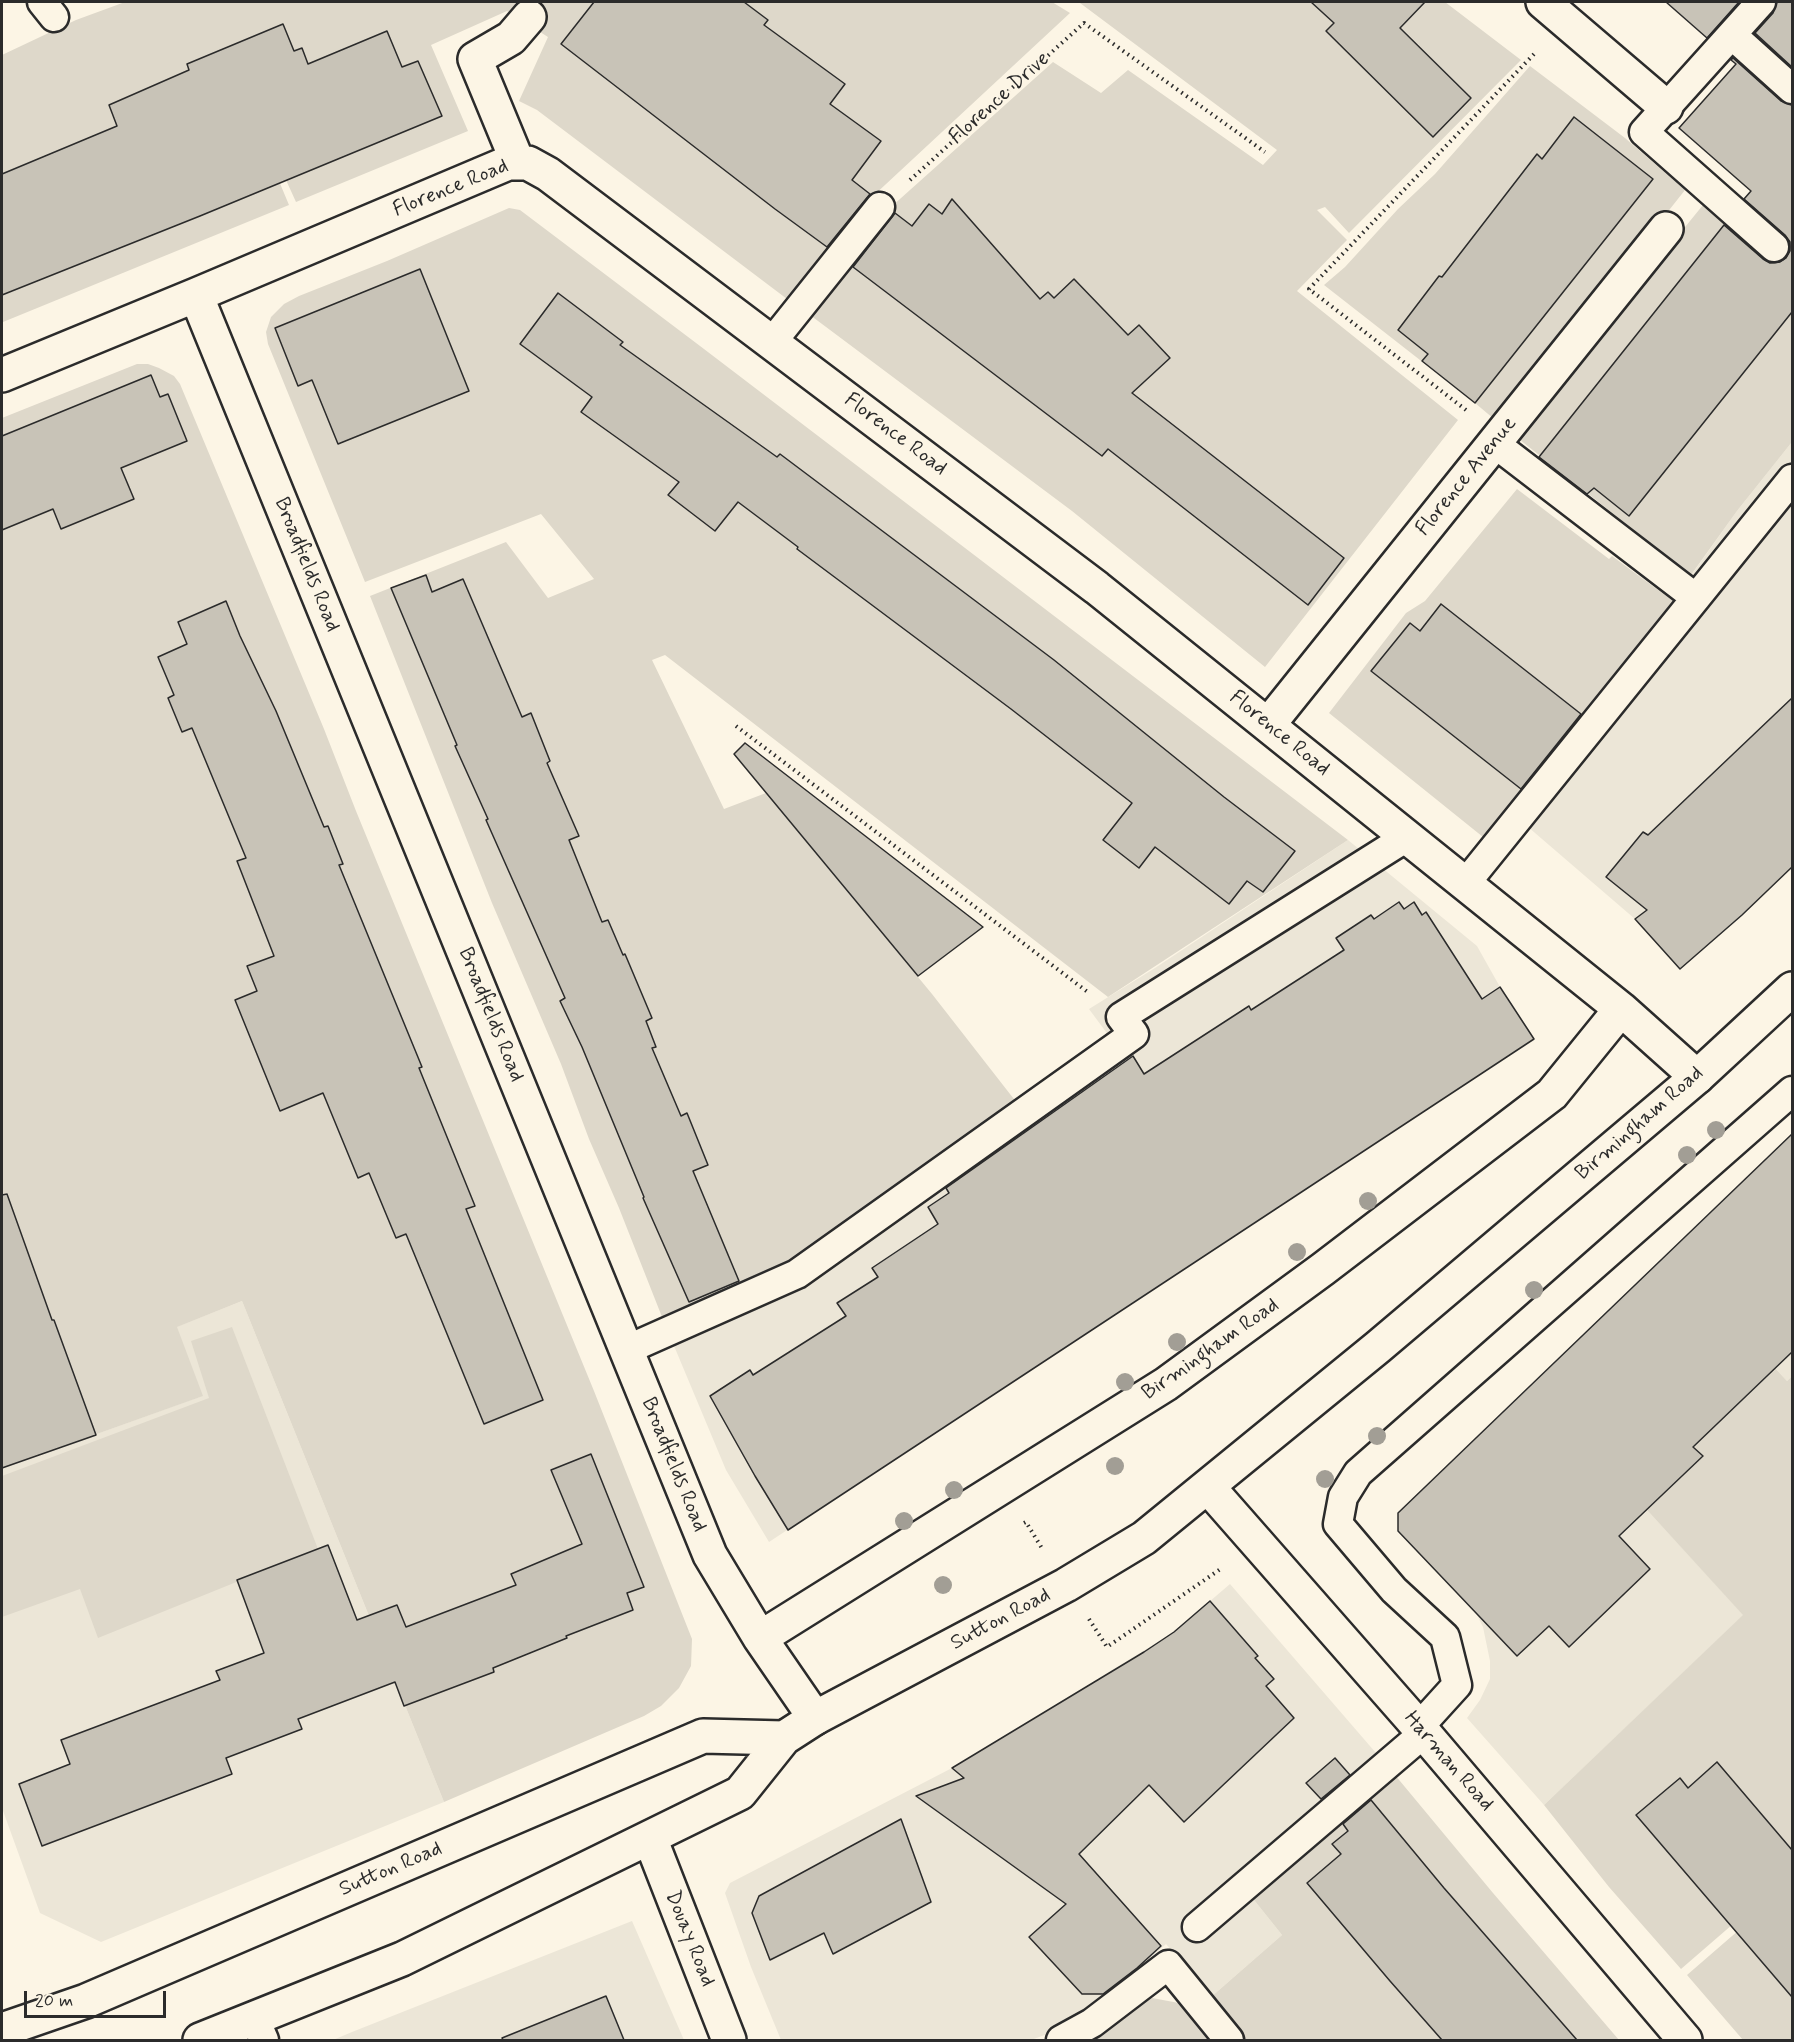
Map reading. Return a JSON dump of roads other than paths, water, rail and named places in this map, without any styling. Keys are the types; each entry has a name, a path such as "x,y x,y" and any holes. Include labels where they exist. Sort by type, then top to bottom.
{"street":[{"path":"1554,11 1666,107"},
{"path":"518,162 475,59 511,38 529,17"},
{"name":"Florence Road","path":"2,375 508,163 528,163 548,174 1097,588 1621,1010 1697,1077"},
{"name":"Florence Avenue","path":"1268,725 1666,229"},
{"name":"Broadfields Road","path":"196,295 710,1555 760,1638 815,1718"},
{"name":"Birmingham Road","path":"1208,1487 1378,1347 1697,1077 1792,989"},
{"name":"Birmingham Road","path":"760,1638 1175,1378 1323,1269 1552,1094 1621,1010"},
{"name":"Sutton Road","path":"201,2040 259,2030 740,1793 784,1738 815,1718 1066,1585 1144,1538 1208,1487"},
{"name":"Harman Road","path":"1208,1487 1421,1730 1685,2040"},
{"name":"Sutton Road","path":"2,2030 86,2001 703,1736 784,1738"},
{"name":"Douay Road","path":"650,1839 729,2040"}],"lane":[{"path":"1761,2 1644,132 1774,247"},
{"path":"1731,35 1792,89"},
{"path":"772,342 880,207"},
{"path":"1494,442 1696,598"},
{"path":"1466,884 1792,479"},
{"path":"626,1350 797,1274 1134,1034 1121,1017 1407,837"},
{"path":"1197,1927 1421,1730 1457,1685 1445,1637 1394,1590 1338,1524 1343,1497 1358,1473 1792,1091"},
{"path":"1061,2040 1092,2023 1168,1965 1229,2040"}]}
